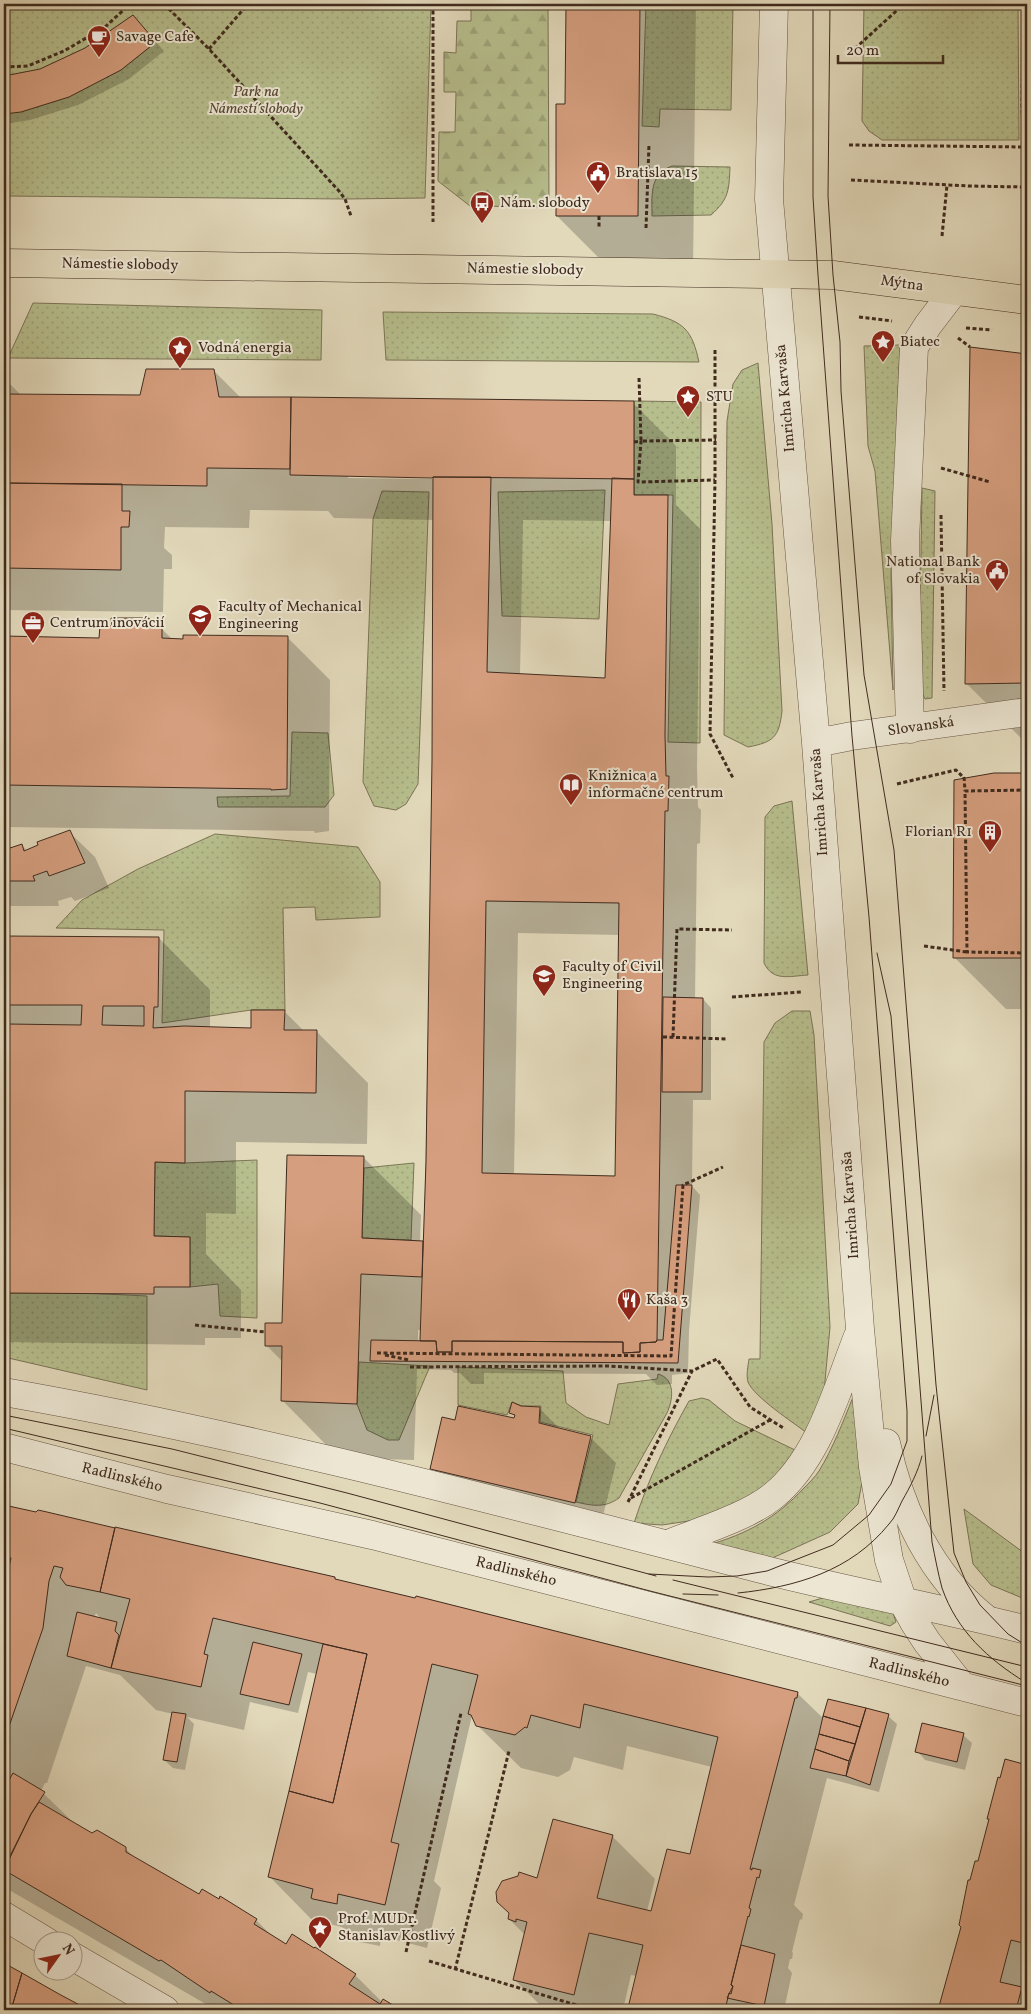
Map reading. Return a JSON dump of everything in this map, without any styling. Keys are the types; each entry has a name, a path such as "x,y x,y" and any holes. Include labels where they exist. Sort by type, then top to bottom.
{"main road":[{"name":"Námestie slobody","path":"4,263 776,274"},
{"name":"Mýtna","path":"776,274 857,278 1027,300"}],"street":[{"path":"774,4 769,199 776,274"},
{"name":"Imricha Karvaša","path":"776,274 816,742 860,1330 873,1468 889,1560 903,1602 922,1635 961,1685"},
{"path":"910,729 905,541 914,347 954,291"},
{"name":"Slovanská","path":"816,742 1027,712"},
{"name":"Imricha Karvaša","path":"668,1544 752,1510 773,1497 804,1465 814,1447 860,1330"},
{"name":"Imricha Karvaša","path":"860,1330 893,1477 905,1508 927,1551 952,1586 970,1607 988,1620"},
{"path":"4,1392 279,1447 668,1544 767,1571 1027,1630"},
{"name":"Radlinského","path":"4,1447 167,1489 372,1535 1027,1703"},
{"path":"4,1916 32,1933"},
{"path":"82,1962 165,2010"}],"path":[{"path":"4,7 16,4"},
{"path":"4,67 28,66 64,51 106,27 130,4"},
{"path":"164,4 209,49 339,191 345,199 351,216"},
{"path":"209,49 248,4"},
{"path":"433,4 433,222"},
{"path":"850,53 904,4"},
{"path":"851,180 1026,187 1022,4"},
{"path":"646,228 649,144"},
{"path":"849,145 1026,146"},
{"path":"942,236 947,185"},
{"path":"599,216 599,227"},
{"path":"715,350 716,440 710,734 733,778"},
{"path":"639,378 641,441 638,482 715,480"},
{"path":"634,442 716,440"},
{"path":"940,459 940,474"},
{"path":"940,468 990,482"},
{"path":"910,729 944,700 940,508"},
{"path":"898,784 956,770 964,777 967,952"},
{"path":"965,791 1027,790"},
{"path":"673,1037 677,929 732,930"},
{"path":"924,946 967,952 1027,952"},
{"path":"732,997 835,990"},
{"path":"663,1038 728,1039"},
{"path":"409,1360 378,1353 671,1356 683,1185 723,1167"},
{"path":"195,1326 265,1332"},
{"path":"410,1368 609,1366 692,1371 716,1359 750,1407 791,1433"},
{"path":"625,1509 692,1371"},
{"path":"630,1499 770,1420"},
{"path":"406,1952 461,1713"},
{"path":"455,1970 508,1751"},
{"path":"429,1961 593,2010"}],"green space":[{"name":"Park na Námestí slobody","path":"4,4 431,4 425,198 4,196"},
{"path":"471,4 548,4 549,207 470,206 438,181 439,132 455,132 456,92 444,92 444,52 456,53 457,21 471,21"},
{"path":"646,4 733,4 731,110 660,109 659,127 642,126"},
{"path":"864,4 1018,4 1019,140 882,140 869,131 862,121"},
{"path":"672,166 730,167 727,194 711,215 652,216 653,186 659,174"},
{"path":"33,303 322,310 321,360 8,358"},
{"path":"383,312 653,314 672,320 685,329 693,342 699,362 386,360"},
{"path":"900,345 891,572 893,690 875,471 868,446 864,346"},
{"path":"758,363 772,524 782,711 779,727 774,737 764,743 748,747 724,735 727,421 733,384 742,370"},
{"path":"634,401 701,402 700,743 668,742 673,495 634,495"},
{"path":"922,488 935,491 932,698 925,699 919,686"},
{"path":"605,490 599,619 502,616 498,492"},
{"path":"382,491 429,492 418,784 406,804 396,810 374,806 363,782 373,519"},
{"path":"292,732 328,733 334,795 325,807 218,807 217,797 290,796"},
{"path":"792,801 808,975 789,977 772,973 764,963 765,817 774,806"},
{"path":"215,834 358,847 380,882 380,917 316,920 315,907 283,908 285,1010 251,1010 162,1023 164,930 56,928 82,900 138,869"},
{"path":"792,1011 810,1011 814,1035 830,1327 824,1392 807,1433 758,1395 748,1382 747,1376 749,1359 760,1359 764,1042 775,1023"},
{"path":"257,1160 257,1318 220,1316 218,1284 190,1287 190,1237 154,1236 155,1162 185,1163"},
{"path":"414,1163 411,1240 362,1238 364,1168"},
{"path":"4,1293 83,1293 147,1296 147,1390 4,1357"},
{"path":"359,1362 430,1366 399,1440 388,1440 367,1430 357,1404"},
{"path":"458,1367 563,1371 566,1403 586,1417 609,1425 618,1384 657,1379 658,1374 668,1380 672,1396 667,1413 619,1498 604,1505 588,1504 576,1502 593,1435 540,1422 541,1406 522,1406 512,1402 507,1415 458,1405"},
{"path":"853,1397 862,1482 858,1504 830,1532 768,1560 708,1545 736,1536 760,1524 783,1508 814,1478 829,1453"},
{"path":"702,1398 709,1400 735,1421 795,1450 771,1486 715,1517 662,1525 634,1523 652,1476 689,1401"},
{"path":"964,1509 1027,1555 1027,1600 991,1585 973,1564"},
{"path":"826,1597 893,1613 896,1622 890,1626 809,1602"}],"building":[{"path":"566,4 640,4 638,216 556,216 556,104 565,104"},
{"name":"Savage Cafe","path":"133,15 156,42 121,70 69,97 21,112 4,114 4,76 40,69 85,48"},
{"name":"National Bank of Slovakia","path":"970,347 1027,354 1027,683 965,684"},
{"path":"146,369 214,369 219,397 291,397 290,469 207,468 207,486 4,483 4,394 140,395"},
{"path":"291,397 634,401 634,479 290,475"},
{"path":"433,477 491,477 487,672 605,678 612,478 634,479 634,495 668,495 665,735 666,776 669,776 668,811 665,811 657,1340 656,1342 640,1343 640,1352 623,1353 623,1342 452,1341 452,1352 437,1352 436,1341 420,1341 426,1161 432,760","holes":["486,901 619,903 615,1176 482,1173"]},
{"path":"4,483 122,484 122,511 130,511 129,527 121,527 121,570 4,568"},
{"path":"111,618 149,618 150,626 162,626 162,638 183,639 183,635 288,636 287,789 4,785 4,636 99,638 100,626 112,626"},
{"name":"Florian R1","path":"994,773 1027,773 1027,958 953,958 954,780"},
{"path":"70,830 85,863 49,876 47,871 33,876 35,881 4,881 4,850 22,844 24,851 38,845 37,842"},
{"path":"4,936 159,937 158,1007 154,1007 153,1028 184,1026 251,1028 251,1010 285,1010 284,1030 317,1030 316,1093 185,1091 185,1163 155,1162 154,1236 190,1237 190,1287 154,1287 154,1294 4,1293","holes":["9,1005 82,1005 81,1025 8,1024","103,1006 144,1006 144,1026 102,1025"]},
{"path":"663,997 703,998 702,1092 662,1092"},
{"path":"287,1155 364,1156 362,1238 423,1241 422,1277 361,1274 357,1404 281,1401 282,1346 265,1346 265,1323 282,1323"},
{"path":"676,1185 692,1185 678,1363 370,1361 371,1340 436,1341 437,1352 452,1352 452,1341 623,1342 623,1353 640,1352 640,1343 663,1340"},
{"path":"512,1402 521,1406 540,1407 539,1423 591,1436 575,1503 430,1469 442,1417 455,1420 458,1406 514,1418 515,1415 509,1413"},
{"path":"4,1505 36,1512 38,1510 115,1528 100,1592 66,1585 60,1577 63,1568 54,1566 49,1581 43,1628 4,1741 4,1579 6,1580 11,1558 4,1557"},
{"path":"115,1527 335,1577 335,1579 415,1598 416,1596 798,1692 750,1869 761,1870 759,1878 757,1877 749,1908 751,1909 731,1985 733,1986 731,1994 729,1993 725,2010 635,2010 628,2008 643,1945 589,1933 574,1995 513,1980 527,1922 516,1919 516,1922 508,1919 509,1913 497,1902 496,1892 502,1881 518,1876 519,1872 537,1878 553,1819 613,1835 597,1898 651,1911 667,1849 690,1854 718,1737 584,1704 580,1728 531,1715 527,1728 525,1727 515,1735 476,1726 471,1715 468,1714 478,1675 432,1664 391,1842 399,1844 385,1905 338,1894 337,1904 313,1899 311,1898 313,1889 268,1877 289,1791 333,1803 367,1654 213,1618 204,1654 208,1655 201,1687 111,1668 130,1599 100,1592"},
{"path":"77,1612 117,1622 115,1631 119,1635 111,1668 67,1656"},
{"path":"253,1642 302,1654 289,1705 240,1694"},
{"path":"323,1644 367,1654 333,1803 289,1791"},
{"path":"828,1699 866,1708 860,1727 823,1716"},
{"path":"866,1708 889,1714 870,1785 846,1776"},
{"path":"172,1712 186,1714 177,1762 163,1760"},
{"path":"823,1716 860,1727 855,1744 819,1734"},
{"path":"922,1723 964,1733 957,1762 915,1752"},
{"path":"819,1734 855,1744 849,1761 815,1749"},
{"path":"815,1749 849,1761 846,1776 810,1768"},
{"path":"1005,1759 1027,1765 1027,1944 1011,1940 1000,1982 1022,1987 1016,2010 938,2010 961,1927 959,1925 968,1880 970,1880 975,1861 978,1861 998,1777 1000,1778"},
{"path":"13,1773 45,1792 31,1814 4,1868 4,1789"},
{"path":"39,1802 92,1833 97,1830 126,1847 126,1852 199,1894 202,1889 219,1899 220,1896 257,1919 254,1924 286,1944 292,1934 315,1947 356,1974 349,1984 380,2004 383,1999 401,2010 242,2010 211,1991 210,1993 161,1960 159,1961 4,1870 31,1814"},
{"path":"741,1945 775,1954 764,2006 727,1998 733,1986 731,1985"},
{"path":"4,1963 22,1973 11,2010 4,2010"},
{"path":"22,1973 32,1979 32,1982 38,1982 89,2010 11,2010"}],"tram line":[{"path":"649,1574 708,1577 737,1576 767,1571 833,1545 869,1515 891,1484 907,1441 907,1411 869,917 852,736 818,275 813,197 813,4"},
{"path":"830,4 828,196 840,342 841,391 864,675 894,850 936,1385 954,1553 966,1582 980,1605 1008,1634 1027,1646"},
{"path":"877,953 891,1016 932,1542 935,1559 942,1588 948,1603 965,1631 986,1653 1025,1682"},
{"path":"926,1436 934,1395"},
{"path":"4,1415 172,1449 347,1493 656,1576"},
{"path":"4,1428 320,1503 650,1591 1027,1686"},
{"path":"738,1593 801,1581 821,1574 858,1554 893,1519 914,1479 922,1456"},
{"path":"673,1580 1027,1667"},
{"path":"683,1594 718,1595"}],"place":[{"name":"Savage Cafe","path":"99,58"},
{"name":"Bratislava 15","path":"598,194"},
{"name":"Nám. slobody","path":"482,224"},
{"name":"Biatec","path":"883,363"},
{"name":"Vodná energia","path":"180,369"},
{"name":"STU","path":"688,418"},
{"name":"National Bank of Slovakia","path":"997,592"},
{"name":"Faculty of Mechanical Engineering","path":"200,637"},
{"name":"Centrum inovácií","path":"33,644"},
{"name":"Knižnica a informačné centrum","path":"571,806"},
{"name":"Florian R1","path":"990,853"},
{"name":"Faculty of Civil Engineering","path":"544,997"},
{"name":"Kaša 3","path":"629,1321"},
{"name":"Prof. MUDr. Stanislav Kostlivý","path":"320,1949"}]}
